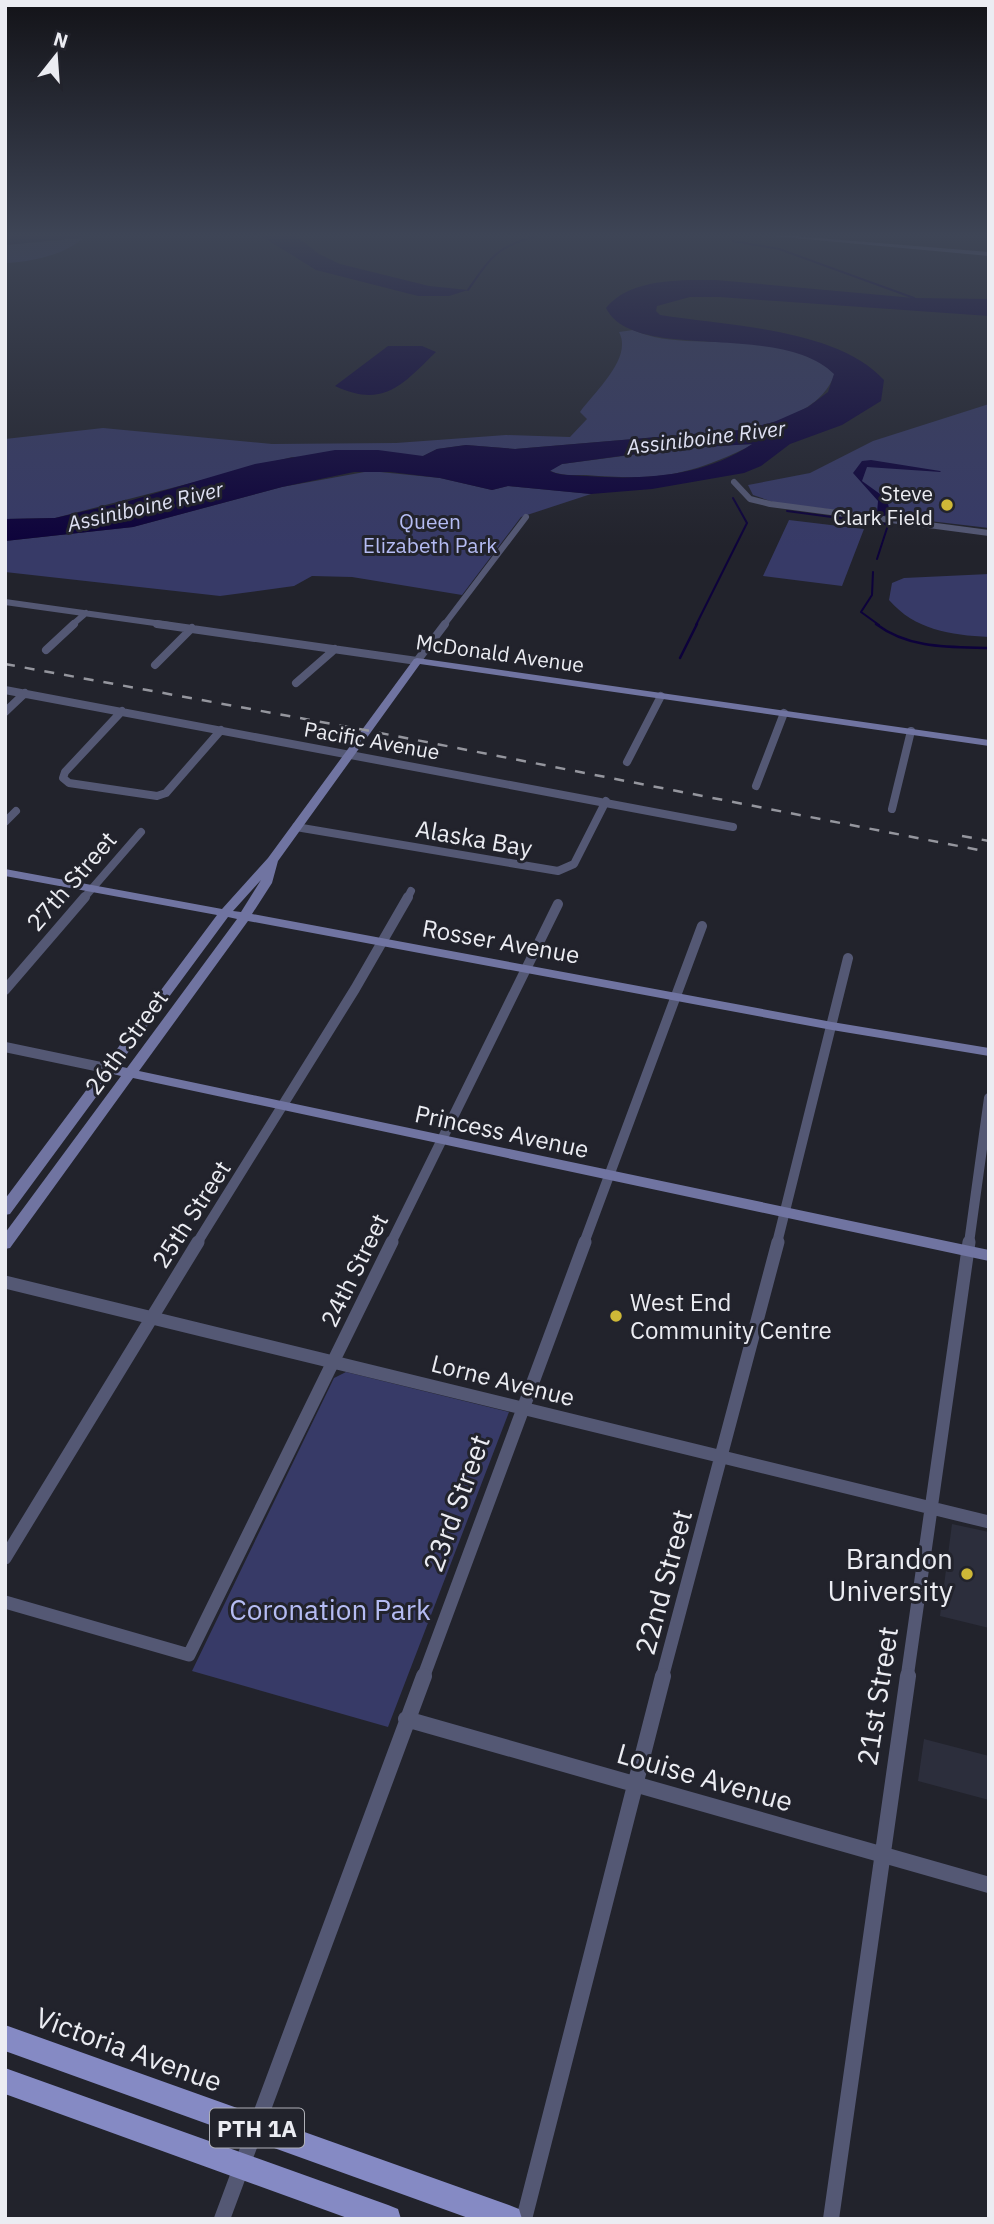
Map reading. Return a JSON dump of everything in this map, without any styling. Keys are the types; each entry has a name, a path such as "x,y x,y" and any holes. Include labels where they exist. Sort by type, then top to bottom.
{"main road":[{"name":"Victoria Avenue","path":"5,2038 509,2219"},
{"name":"PTH 1A","path":"5,2081 388,2219"}],"street":[{"path":"734,482 750,499 770,504 989,533"},
{"path":"417,661 526,517"},
{"name":"McDonald Avenue","path":"5,602 989,743"},
{"path":"46,650 86,613"},
{"path":"155,665 192,628"},
{"path":"296,683 335,649"},
{"name":"26th Street","path":"5,1210 225,913 272,860 417,661"},
{"name":"Pacific Avenue","path":"5,690 733,827"},
{"path":"5,712 25,694"},
{"path":"627,762 661,695"},
{"path":"121,711 65,772 63,778 69,783 158,796 166,793 221,730"},
{"path":"756,786 784,713"},
{"path":"892,809 911,731"},
{"name":"Alaska Bay","path":"296,827 558,871 574,864 606,801"},
{"path":"5,822 16,811"},
{"name":"27th Street","path":"5,990 141,832"},
{"name":"26th Street","path":"5,1244 267,883 272,860"},
{"name":"Rosser Avenue","path":"5,872 832,1026 989,1052"},
{"name":"25th Street","path":"5,1558 355,989 411,891"},
{"name":"24th Street","path":"5,1602 189,1656 558,904"},
{"name":"23rd Street","path":"222,2219 702,926"},
{"name":"22nd Street","path":"524,2219 634,1784 785,1214 848,958"},
{"name":"Princess Avenue","path":"5,1048 989,1256"},
{"name":"21st Street","path":"831,2219 880,1854 932,1509 989,1098"},
{"name":"Lorne Avenue","path":"5,1282 989,1522"},
{"name":"Louise Avenue","path":"406,1719 989,1885"}],"shaded area":[{"name":"Brandon University","path":"952,1524 989,1532 989,1628 940,1616"},
{"path":"924,1739 989,1756 989,1800 918,1781"}],"green space":[{"path":"621,340 673,340 763,344 814,358 835,374 819,398 808,406 783,419 741,430 515,449 466,445 437,449 423,456 292,457 55,518 5,519 5,439 103,428 272,444 396,443 506,435 570,437 587,419 580,412 617,363"},
{"path":"989,404 989,528 776,503 753,495 748,485 810,473 873,441"},
{"path":"754,444 711,463 673,474 634,477 567,475 549,470 562,464 692,447"},
{"name":"Queen Elizabeth Park","path":"370,471 440,478 492,490 508,486 591,494 521,517 462,595 352,577 312,576 294,586 220,596 5,572 5,541 133,527 282,487"},
{"path":"789,520 864,529 842,586 763,576"},
{"path":"989,574 989,637 934,629 910,618 889,600 892,583 904,578"},
{"name":"Coronation Park","path":"346,1372 509,1412 388,1727 192,1671 334,1378"}],"water":[{"name":"Assiniboine River","path":"687,340 812,340 839,349 864,363 884,380 881,401 842,425 790,444 761,466 744,473 652,489 591,494 508,486 492,490 440,478 390,472 354,472 282,487 133,527 5,541 5,519 55,518 129,501 255,464 335,450 378,450 423,456 437,449 466,445 515,449 741,430 774,422 808,407 828,392 834,374 810,358 780,349","holes":["752,444 693,470 651,476 608,477 558,474 550,471 562,464 672,449"]},
{"path":"388,346 422,346 436,352 402,383 380,394 367,395 335,386"},
{"path":"871,460 941,472 867,467 862,481 887,499 890,513 884,516 877,513 878,501 853,473 862,461"}],"waterway":[{"path":"696,625 747,523 733,498"},
{"path":"787,511 869,522"},
{"path":"877,559 888,525 881,523"},
{"path":"873,572 872,595 861,612 879,625"},
{"path":"680,658 697,624"},
{"path":"876,624 902,638 930,645 989,648"}],"railway":[{"path":"5,664 365,730 989,852"},
{"path":"962,836 989,841"}],"place":[{"name":"Steve Clark Field","path":"947,505"},
{"name":"West End Community Centre","path":"616,1316"},
{"name":"Brandon University","path":"967,1574"}]}
